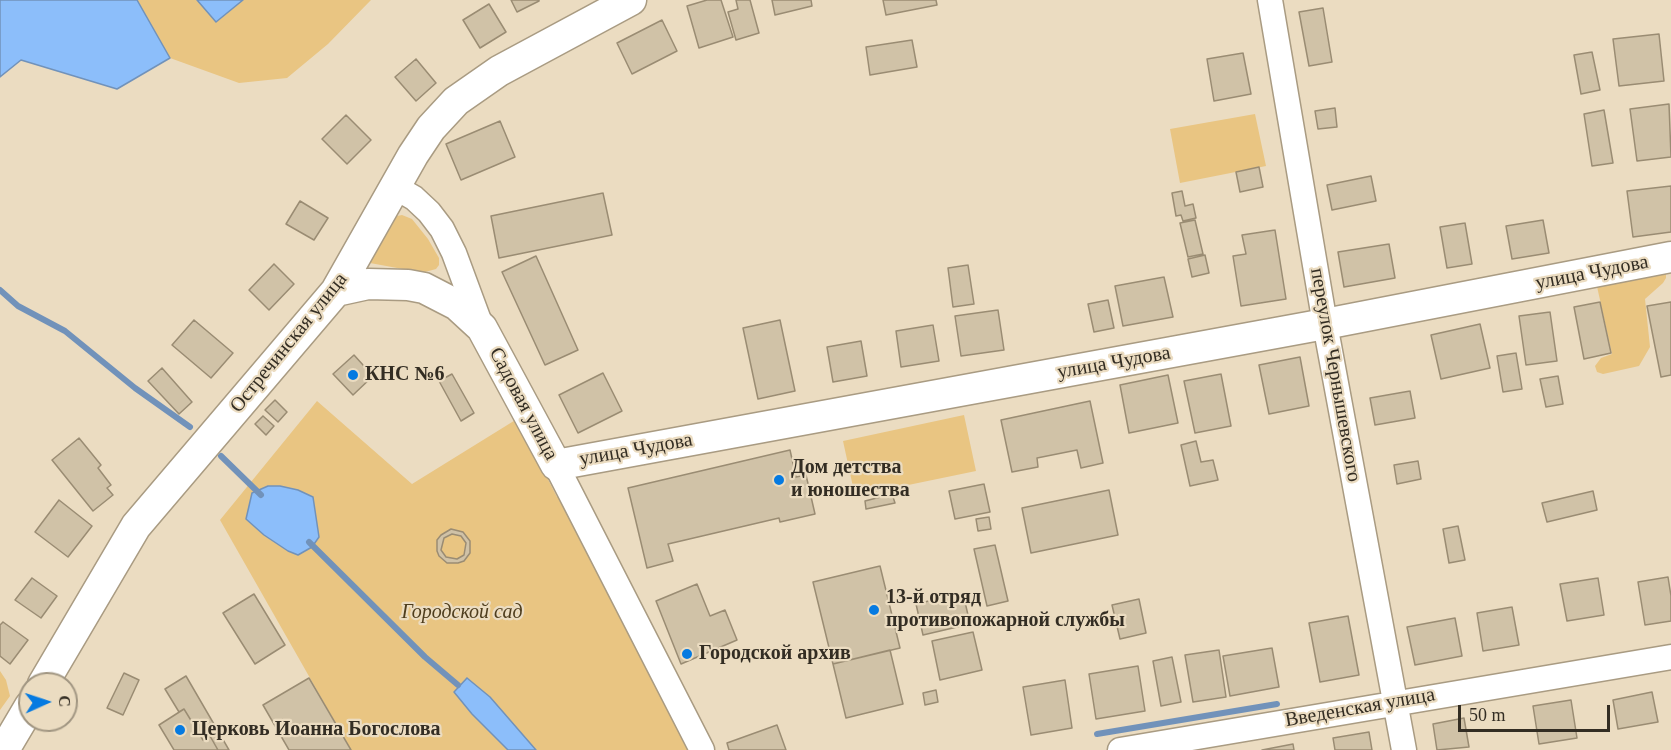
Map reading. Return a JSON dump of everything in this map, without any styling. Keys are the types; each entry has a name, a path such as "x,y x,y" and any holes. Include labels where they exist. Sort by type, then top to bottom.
{"street":[{"name":"переулок Чернышевского","path":"1270,0 1325,324 1404,750"},
{"name":"Остречинская улица","path":"50,672 136,526 336,291 431,128 456,101 499,71 628,1"},
{"path":"395,187 414,198 442,229 482,328"},
{"name":"улица Чудова","path":"556,465 1325,324 1671,257"},
{"name":"Садовая улица","path":"336,291 368,284 408,285 424,288 457,305 482,328 556,465 702,750"},
{"name":"Введенская улица","path":"1120,750 1671,657"},
{"path":"4,750 18,726"}],"green space":[{"path":"137,0 197,0 216,22 243,0 371,0 328,44 287,78 239,83 170,58"},
{"path":"1255,114 1266,166 1180,183 1170,129"},
{"path":"402,215 412,219 428,239 439,258 439,265 436,269 419,272 370,263 397,216"},
{"path":"1666,272 1663,283 1645,299 1650,347 1639,366 1603,374 1597,372 1595,366 1601,358 1612,354 1596,282"},
{"name":"Городской сад","path":"317,401 412,484 517,419 557,497 561,497 692,750 351,750 220,520"},
{"path":"964,415 976,471 855,496 843,441"},
{"path":"0,671 6,680 10,696 0,710"}],"water":[{"path":"0,0 137,0 170,58 117,89 21,60 0,77"},
{"path":"197,0 243,0 216,22"},
{"path":"268,486 298,490 313,497 319,537 312,547 298,555 264,535 246,519 252,493"},
{"path":"467,678 490,697 536,750 508,750 472,714 454,692"}],"building":[{"path":"511,0 539,0 539,1 517,12"},
{"path":"707,0 721,0 733,37 699,48 687,6"},
{"path":"736,0 750,0 759,33 736,40 728,12 738,9"},
{"path":"772,0 811,0 812,6 775,15"},
{"path":"883,0 936,0 937,5 886,15"},
{"path":"489,4 506,32 480,48 463,20"},
{"path":"1323,8 1332,62 1309,66 1299,12"},
{"path":"662,20 677,51 632,74 617,43"},
{"path":"1659,34 1664,81 1619,86 1613,39"},
{"path":"912,40 917,67 870,75 866,47"},
{"path":"1592,52 1600,90 1581,94 1574,55"},
{"path":"1243,53 1251,94 1214,101 1207,59"},
{"path":"416,59 436,83 416,101 395,77"},
{"path":"1669,104 1671,157 1637,161 1630,109"},
{"path":"1335,108 1337,127 1318,129 1315,111"},
{"path":"1604,110 1613,163 1592,166 1584,114"},
{"path":"346,115 371,140 347,164 322,139"},
{"path":"500,121 515,157 461,180 446,144"},
{"path":"1259,167 1263,187 1240,192 1236,172"},
{"path":"1371,176 1376,201 1332,210 1327,185"},
{"path":"1671,186 1671,232 1633,237 1627,191"},
{"path":"1182,191 1185,206 1193,204 1196,218 1183,221 1181,215 1176,216 1172,193"},
{"path":"603,193 612,235 499,258 491,216"},
{"path":"300,201 328,218 314,240 286,224"},
{"path":"1195,220 1203,254 1188,257 1180,223"},
{"path":"1543,220 1549,253 1512,259 1506,226"},
{"path":"1465,223 1472,264 1447,268 1440,227"},
{"path":"1275,230 1286,299 1241,306 1233,256 1246,254 1242,235"},
{"path":"1389,244 1395,278 1344,287 1338,252"},
{"path":"1205,255 1209,273 1192,277 1188,259"},
{"path":"536,256 578,350 545,365 502,272"},
{"path":"274,264 294,284 269,310 249,290"},
{"path":"968,265 974,304 953,307 948,268"},
{"path":"1164,277 1173,317 1123,326 1115,286"},
{"path":"1108,300 1114,328 1094,332 1088,304"},
{"path":"1600,302 1611,353 1584,359 1574,307"},
{"path":"1671,302 1671,375 1661,377 1647,306"},
{"path":"998,310 1004,350 961,356 955,316"},
{"path":"1550,312 1557,361 1526,365 1519,316"},
{"path":"194,320 233,353 211,378 172,345"},
{"path":"780,320 795,391 758,399 743,328"},
{"path":"1480,324 1490,368 1441,379 1431,335"},
{"path":"933,325 939,361 901,367 896,331"},
{"path":"861,341 867,376 833,382 827,347"},
{"path":"1516,353 1522,389 1503,392 1497,356"},
{"name":"КНС №6","path":"354,355 373,376 353,395 333,374"},
{"path":"1300,357 1309,406 1269,414 1259,365"},
{"path":"162,368 192,402 179,414 148,381"},
{"path":"603,373 622,411 578,433 559,395"},
{"path":"452,374 474,413 461,421 439,381"},
{"path":"1221,374 1231,426 1195,433 1184,381"},
{"path":"1168,375 1178,423 1129,433 1120,385"},
{"path":"1558,376 1563,404 1546,407 1540,379"},
{"path":"1410,391 1415,418 1375,425 1370,398"},
{"path":"275,400 287,412 278,422 265,410"},
{"path":"1090,401 1103,463 1081,468 1077,450 1037,458 1038,467 1012,472 1001,420"},
{"path":"263,416 274,426 266,435 255,424"},
{"path":"79,438 101,465 98,468 111,485 107,488 113,495 93,511 52,460"},
{"path":"1196,441 1201,462 1213,460 1218,480 1190,486 1181,445"},
{"path":"790,450 796,477 806,475 815,514 780,522 779,518 668,544 673,561 647,568 628,488"},
{"path":"1418,461 1421,479 1397,484 1394,465"},
{"path":"984,484 990,512 955,519 949,491"},
{"path":"1109,490 1118,535 1031,553 1022,508"},
{"path":"1593,491 1597,510 1547,522 1542,503"},
{"path":"892,494 895,503 866,509 865,501"},
{"path":"59,500 92,526 68,557 35,532"},
{"path":"989,517 991,529 978,531 976,519"},
{"path":"1458,526 1465,560 1449,563 1443,529"},
{"path":"451,529 463,532 470,541 470,553 464,561 447,563 439,556 437,540","holes":["452,534 461,536 466,543 464,555 457,559 446,557 441,550 444,538"]},
{"path":"995,545 1008,601 987,606 974,549"},
{"path":"880,566 900,648 833,664 813,582"},
{"path":"1668,577 1671,621 1645,625 1638,582"},
{"path":"32,578 57,596 41,618 15,600"},
{"path":"1598,578 1604,615 1567,621 1560,584"},
{"path":"697,584 710,616 725,610 737,640 681,664 656,601"},
{"path":"963,593 970,624 923,635 916,604"},
{"path":"254,594 285,645 255,664 223,613"},
{"path":"1139,599 1146,633 1120,639 1112,605"},
{"path":"1512,607 1519,645 1483,651 1477,613"},
{"path":"1348,616 1359,675 1320,682 1309,623"},
{"path":"1455,618 1462,656 1415,665 1407,627"},
{"path":"3,622 28,640 10,664 0,656 0,625"},
{"path":"973,632 982,670 940,680 932,641"},
{"path":"1272,648 1279,687 1230,696 1223,656"},
{"path":"890,650 903,704 846,718 833,664"},
{"path":"1219,650 1226,697 1193,702 1185,655"},
{"path":"1172,657 1181,702 1161,706 1153,661"},
{"path":"1138,666 1145,711 1096,719 1089,674"},
{"path":"124,673 139,680 123,715 107,708"},
{"path":"186,676 229,750 218,750 210,736 203,740 184,709 179,712 165,689"},
{"path":"309,678 351,750 289,750 263,705"},
{"path":"1065,680 1072,728 1031,735 1023,687"},
{"path":"936,690 938,702 925,705 923,693"},
{"path":"1652,692 1658,722 1618,729 1613,700"},
{"path":"1571,700 1577,738 1539,744 1533,706"},
{"name":"Церковь Иоанна Богослова","path":"184,709 203,740 210,736 218,750 174,750 159,725"},
{"path":"1464,718 1469,747 1437,750 1433,724"},
{"path":"777,725 786,750 729,750 727,743"},
{"path":"1369,732 1372,750 1335,750 1333,738"},
{"path":"1293,744 1294,750 1262,750"}],"waterway":[{"path":"0,290 18,306 65,331 135,388 190,427"},
{"path":"221,456 261,495"},
{"path":"309,542 425,657 458,685"},
{"path":"1097,734 1277,704"}],"place":[{"name":"КНС №6","path":"353,375"},
{"name":"Дом детства и юношества","path":"779,480"},
{"name":"13-й отряд противопожарной службы","path":"874,610"},
{"name":"Городской архив","path":"687,654"},
{"name":"Церковь Иоанна Богослова","path":"180,730"}]}
